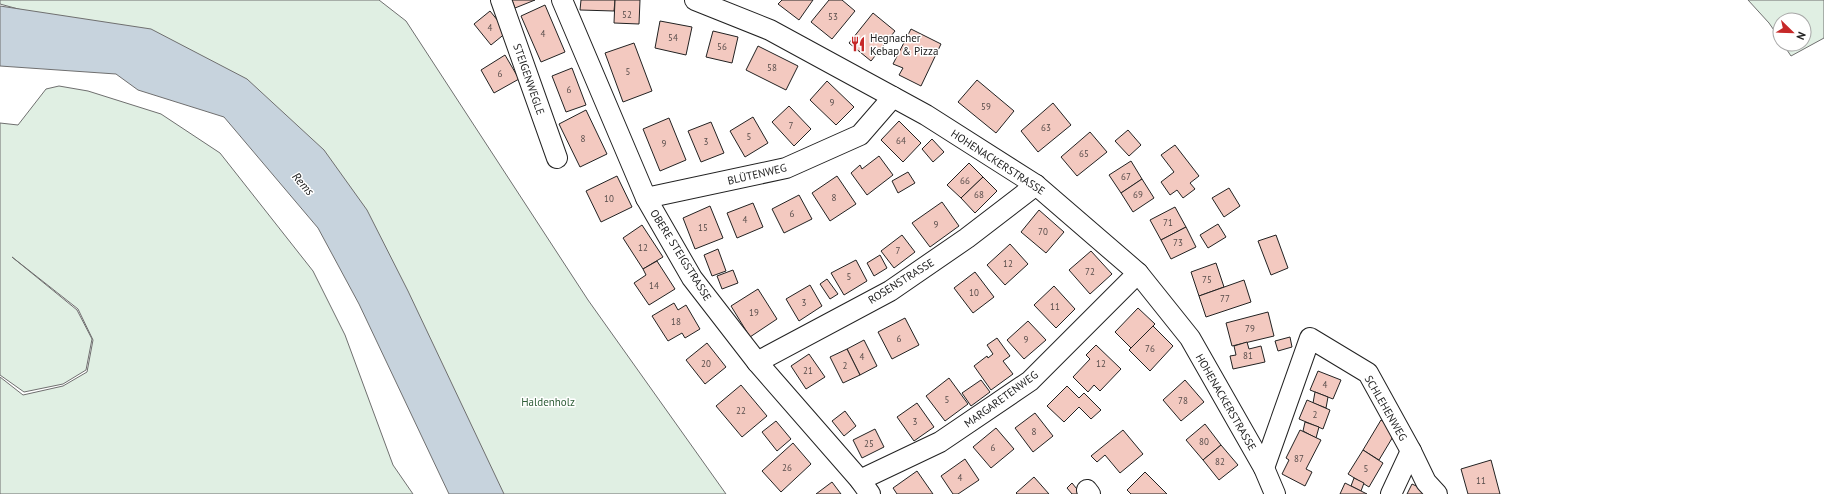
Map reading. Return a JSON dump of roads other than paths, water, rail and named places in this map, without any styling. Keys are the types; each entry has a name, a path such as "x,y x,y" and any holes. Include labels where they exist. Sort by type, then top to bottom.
{"street":[{"name":"STEIGENWEGLE","path":"501,0 557,158"},
{"name":"OBERE STEIGSTRASSE","path":"562,0 646,198 692,278 757,362 865,487"},
{"name":"HOHENACKERSTRASSE","path":"695,0 770,30 926,115 1036,185 1138,273 1190,338 1264,468 1275,494"},
{"name":"BLÜTENWEG","path":"646,198 786,168 860,135 893,97"},
{"name":"ROSENSTRASSE","path":"757,362 890,291 967,238 1036,185"},
{"name":"MARGARETENWEG","path":"865,487 940,442 1030,381 1138,273"},
{"name":"SCHLEHENWEG","path":"1264,468 1310,338 1368,373 1411,451 1426,482 1437,494"},
{"path":"1391,494 1411,451"}],"water":[{"name":"Rems","path":"0,6 151,29 247,79 324,150 367,210 408,291 504,494 449,494 359,304 318,228 224,117 138,90 116,74 0,66"}],"place":[{"name":"Hegnacher Kebap & Pizza","path":"858,44"}],"park label":[{"name":"Haldenholz","path":"548,402"}]}
